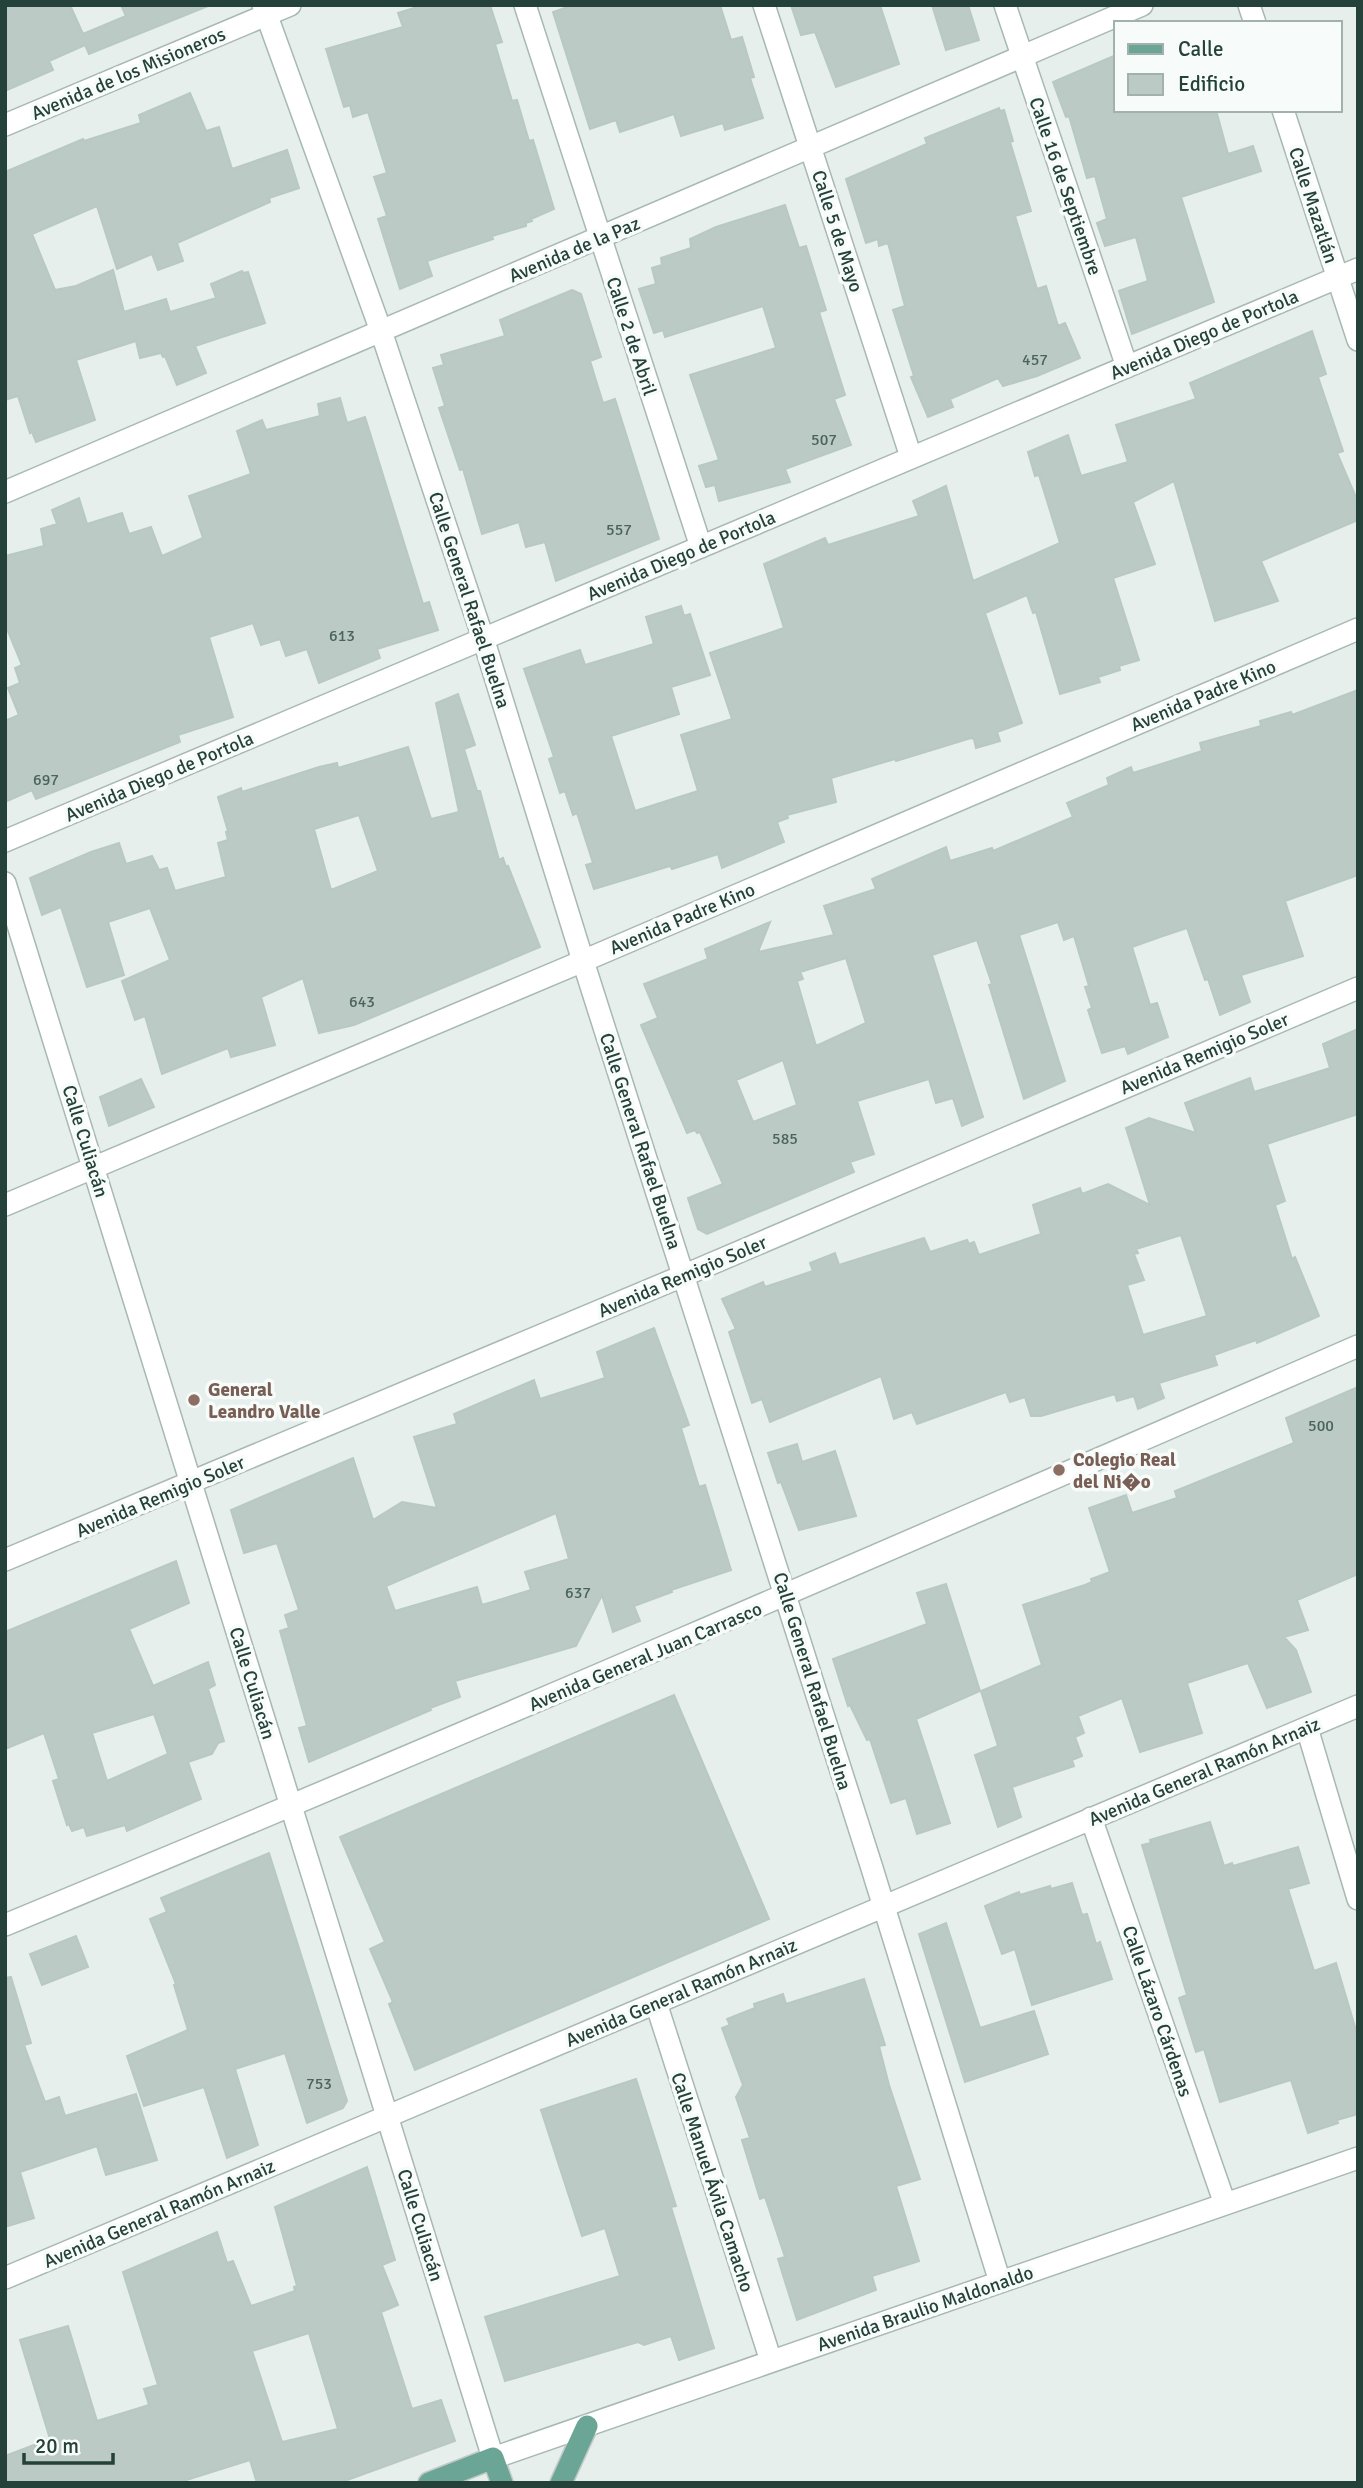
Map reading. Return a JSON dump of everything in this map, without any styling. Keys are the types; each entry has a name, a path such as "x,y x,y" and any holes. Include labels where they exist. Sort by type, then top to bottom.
{"main road":[{"path":"561,2483 587,2426"},
{"path":"429,2483 493,2458"},
{"name":"Calle Culiacán","path":"493,2458 502,2483"}],"street":[{"name":"Avenida de los Misioneros","path":"5,125 265,10 290,5"},
{"name":"Calle 2 de Abril","path":"525,5 701,547"},
{"name":"Calle 5 de Mayo","path":"764,5 911,457"},
{"name":"Calle 16 de Septiembre","path":"1004,5 1127,367"},
{"name":"Avenida de la Paz","path":"5,492 1143,5"},
{"name":"Calle General Rafael Buelna","path":"265,10 381,331 483,638 884,1906 1000,2282"},
{"name":"Calle Mazatlán","path":"1284,112 1358,340"},
{"name":"Avenida Diego de Portola","path":"5,841 1358,269"},
{"name":"Avenida Padre Kino","path":"5,1205 1358,629"},
{"name":"Calle Culiacán","path":"5,883 493,2458"},
{"name":"Avenida Remigio Soler","path":"5,1560 685,1275 1358,988"},
{"name":"Avenida General Juan Carrasco","path":"5,1925 786,1595 1358,1346"},
{"name":"Avenida General Ramón Arnaiz","path":"5,2278 1358,1706"},
{"path":"1307,1728 1358,1899"},
{"name":"Calle Lázaro Cárdenas","path":"1091,1818 1226,2204"},
{"name":"Calle Manuel Ávila Camacho","path":"656,2003 771,2361"},
{"name":"Avenida Braulio Maldonaldo","path":"493,2458 1358,2158"}],"building":[{"path":"5,5 70,5 83,34 126,16 121,5 208,6 89,54 85,45 49,61 53,70 5,91"},
{"path":"424,5 490,5 502,42 495,44 512,101 517,100 529,141 533,140 554,209 531,219 526,226 427,261 432,276 400,289 378,219 387,216 374,177 387,173 368,112 353,117 350,105 344,107 326,49 403,27 398,13"},
{"path":"573,5 720,5 731,40 742,37 754,77 750,78 763,118 725,130 723,123 681,136 674,114 620,132 616,120 590,129 553,12"},
{"path":"791,5 880,5 899,64 836,87 815,32 801,35"},
{"path":"932,5 968,5 979,40 946,50"},
{"path":"1114,56 1114,112 1217,112 1228,154 1253,146 1261,171 1181,197 1214,302 1132,334 1119,291 1148,281 1136,237 1105,246 1097,223 1107,219 1095,176 1087,178 1069,116 1066,117 1053,82"},
{"path":"190,93 206,131 219,127 232,169 287,150 299,188 269,198 270,202 177,243 183,261 158,270 152,254 117,269 97,206 32,234 55,290 76,286 113,270 124,312 166,299 170,312 216,298 211,284 242,271 248,272 265,323 195,346 206,373 177,385 165,356 161,353 140,358 136,341 76,360 95,420 36,442 32,432 30,433 18,396 5,400 5,172 83,139 84,141 141,123 139,115"},
{"path":"999,108 1000,111 1004,110 1013,141 1010,142 1031,211 1015,216 1037,289 1046,286 1058,326 1065,323 1080,358 1037,376 1003,386 998,378 950,399 953,407 928,417 911,377 914,376 893,310 905,306 888,243 879,246 878,239 866,243 846,179 927,144 925,138"},
{"path":"785,205 799,248 806,246 826,310 819,312 845,395 834,399 851,445 785,469 790,482 719,501 715,485 706,487 699,466 719,460 690,375 776,348 763,306 665,337 663,330 654,333 639,289 656,284 652,268 662,265 661,258 691,248 690,239 716,227"},
{"path":"572,290 581,294 601,357 590,361 603,403 615,399 659,539 556,581 545,542 526,547 519,522 482,534 463,469 460,470 439,408 445,406 433,368 444,365 441,355 505,336 500,320"},
{"path":"1312,331 1326,374 1318,377 1343,451 1337,453 1358,502 1358,520 1261,561 1278,601 1215,621 1174,481 1133,502 1155,564 1113,578 1139,660 1119,666 1120,670 1098,677 1100,682 1060,694 1036,612 1033,613 1027,595 985,613 1022,723 997,732 1000,741 976,748 974,739 971,738 831,778 836,802 787,815 788,818 777,822 784,842 722,868 718,854 594,889 586,865 593,863 577,813 573,815 565,791 560,793 549,759 554,757 524,669 580,650 585,665 654,644 646,617 681,606 684,616 690,614 710,675 671,687 679,714 611,736 635,811 698,791 681,735 732,719 710,653 784,628 764,564 825,538 828,545 919,516 913,501 946,486 973,581 1060,543 1039,475 1035,476 1028,452 1068,435 1081,476 1128,462 1116,425 1196,399 1190,383"},
{"path":"340,398 347,423 365,417 423,604 429,602 438,630 377,649 380,658 319,683 307,649 286,656 280,639 261,645 253,623 209,637 233,717 178,735 180,742 36,799 32,790 5,802 5,721 19,715 8,688 20,683 15,668 22,665 5,624 5,556 44,546 41,529 57,524 52,510 79,498 87,524 122,513 129,534 151,527 162,556 203,538 189,496 251,474 237,431 262,420 266,430 320,416 318,404"},
{"path":"1358,690 1358,875 1285,901 1303,956 1241,975 1250,1002 1220,1015 1187,928 1160,937 1132,947 1150,1005 1157,1003 1168,1037 1128,1054 1125,1046 1102,1053 1088,1010 1092,1008 1085,987 1089,986 1074,936 1064,940 1058,922 1019,935 1065,1081 1024,1099 977,940 932,955 983,1117 962,1126 953,1098 936,1103 929,1079 857,1101 874,1154 850,1162 854,1172 707,1234 698,1229 688,1198 723,1184 700,1132 695,1130 687,1133 641,1025 658,1018 644,984 708,959 705,949 770,922 758,952 834,935 824,906 876,889 872,879 946,847 950,861 992,848 993,851 1073,817 1067,803 1109,785 1107,778 1131,767 1133,773 1202,751 1200,743 1261,726 1260,721 1291,712 1292,715","holes":["846,958 866,1023 816,1046 797,981 803,979 800,972","783,1060 797,1105 753,1122 736,1080"]},
{"path":"458,694 475,745 464,749 477,791 480,791 499,860 503,858 506,867 508,866 540,947 354,1025 319,1033 303,978 261,997 275,1045 231,1057 228,1048 162,1074 145,1016 135,1020 122,981 170,960 150,908 108,922 124,975 87,987 61,907 42,915 30,878 119,843 126,864 152,856 159,870 167,868 175,891 226,877 218,843 228,840 228,831 218,797 319,767 337,763 338,768 408,747 431,819 459,812 436,703","holes":["359,815 378,871 331,890 314,829"]},
{"path":"1358,1029 1358,1114 1267,1144 1285,1201 1275,1205 1292,1259 1295,1257 1319,1316 1257,1343 1256,1340 1214,1355 1217,1365 1159,1383 1164,1398 1138,1409 1134,1396 1117,1401 1115,1394 1041,1416 1031,1416 1025,1397 1010,1402 1006,1392 917,1424 912,1412 894,1419 881,1376 770,1422 762,1399 752,1403 729,1332 736,1329 722,1299 763,1282 765,1287 813,1271 810,1263 835,1253 839,1265 924,1238 930,1252 967,1240 969,1244 974,1242 979,1255 1041,1234 1033,1205 1080,1188 1082,1194 1108,1184 1150,1205 1126,1128 1149,1118 1196,1133 1185,1103 1250,1078 1254,1092 1330,1068 1323,1044","holes":["1181,1235 1207,1316 1143,1335 1127,1285 1144,1280 1134,1254 1138,1253 1136,1249"]},
{"path":"141,1079 154,1107 109,1126 100,1097"},
{"path":"654,1328 689,1425 681,1428 699,1487 705,1485 731,1570 671,1590 672,1592 634,1606 640,1621 613,1632 602,1595 576,1646 455,1681 460,1697 309,1762 299,1728 307,1726 280,1631 289,1628 285,1615 299,1610 277,1543 244,1553 231,1510 353,1458 373,1520 402,1502 437,1508 414,1437 457,1424 454,1414 534,1380 540,1399 605,1378 597,1352","holes":["556,1513 569,1559 525,1572 531,1590 482,1605 477,1587 395,1611 386,1586"]},
{"path":"1358,1387 1358,1574 1297,1600 1308,1630 1284,1637 1296,1650 1311,1692 1267,1708 1248,1663 1187,1683 1202,1733 1140,1752 1122,1698 1078,1716 1084,1733 1075,1737 1082,1756 1072,1760 1074,1766 1012,1787 1021,1817 998,1827 975,1755 998,1746 981,1691 1042,1665 1023,1605 1085,1585 1092,1582 1091,1579 1110,1572 1089,1508 1126,1495 1132,1513 1177,1498 1175,1491 1294,1443 1286,1418"},
{"path":"797,1444 802,1462 835,1451 856,1516 799,1530 768,1453"},
{"path":"176,1561 189,1603 129,1629 153,1686 208,1662 215,1685 208,1689 224,1741 218,1743 212,1754 188,1762 201,1799 127,1831 125,1825 87,1836 84,1827 72,1831 69,1824 67,1825 53,1781 59,1779 44,1733 5,1749 5,1632","holes":["154,1714 168,1754 107,1781 92,1733"]},
{"path":"946,1584 980,1691 916,1719 950,1823 917,1834 906,1798 891,1803 870,1739 867,1740 850,1705 848,1706 833,1659 927,1624 917,1593"},
{"path":"674,1695 769,1919 415,2070 389,2004 393,2002 370,1949 385,1942 340,1837"},
{"path":"1210,1822 1224,1866 1232,1863 1233,1866 1298,1847 1309,1883 1288,1889 1314,1971 1336,1963 1358,2037 1358,2114 1308,2133 1291,2080 1220,2102 1204,2049 1196,2052 1179,1998 1187,1995 1142,1845 1151,1843 1150,1840"},
{"path":"269,1853 347,2101 343,2108 307,2123 285,2053 235,2069 258,2145 227,2158 204,2087 144,2106 127,2056 188,2030 174,1985 176,1984 150,1919 167,1912 161,1898"},
{"path":"1072,1883 1082,1915 1087,1914 1096,1944 1100,1942 1112,1979 1032,2005 1015,1949 1002,1954 985,1906 1019,1892 1020,1895"},
{"path":"946,1923 980,2028 1034,2011 1048,2054 965,2082 919,1934"},
{"path":"76,1936 88,1967 42,1985 30,1954"},
{"path":"11,1977 31,2043 24,2045 45,2102 59,2097 65,2116 136,2094 157,2160 106,2175 97,2146 20,2172 34,2218 5,2227 5,1978"},
{"path":"864,1979 885,2045 879,2046 889,2085 920,2179 896,2186 919,2261 872,2276 876,2290 797,2320 778,2259 785,2257 765,2197 760,2199 742,2140 750,2138 736,2097 743,2085 722,2028 730,2025 727,2019 755,2008 754,2004 783,1994 786,2004"},
{"path":"636,2079 676,2206 671,2207 714,2348 679,2360 671,2336 644,2345 638,2342 505,2381 485,2317 620,2276 605,2228 582,2236 541,2110"},
{"path":"367,2167 395,2260 382,2265 398,2305 381,2312 412,2409 441,2400 455,2441 339,2483 257,2483 250,2460 177,2483 5,2483 5,2456 50,2439 20,2340 68,2326 97,2421 149,2405 144,2389 158,2385 123,2272 217,2232 227,2263 233,2261 251,2306 295,2291 294,2287 297,2286 275,2207","holes":["309,2333 338,2429 282,2442 252,2351"]}],"place":[{"name":"General Leandro Valle","path":"194,1400"},
{"name":"Colegio Real del Ni�o","path":"1059,1470"}]}
